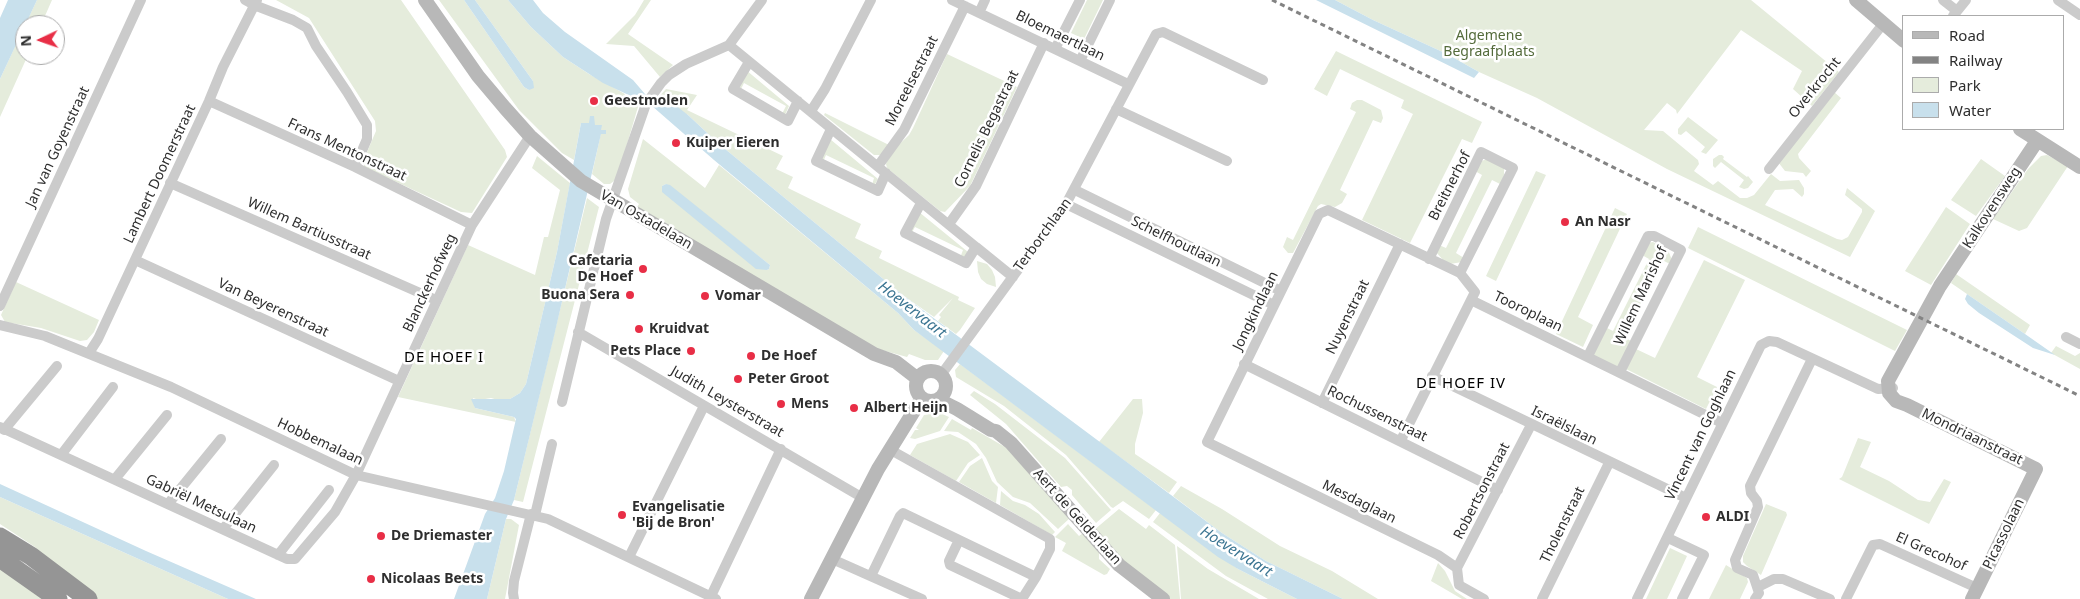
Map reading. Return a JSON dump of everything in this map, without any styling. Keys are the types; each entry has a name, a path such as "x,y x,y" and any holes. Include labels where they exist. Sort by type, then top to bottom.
{"highway":[{"path":"0,537 31,556 88,599"},
{"path":"0,558 58,599"}],"street":[{"name":"Jan van Goyenstraat","path":"0,306 141,0"},
{"name":"Van Ostadelaan","path":"425,0 478,76 530,136 572,174 589,187 866,349 896,362 918,379"},
{"path":"562,402 606,219 614,200 637,126 649,100 669,76 694,60 729,45 762,0"},
{"path":"811,111 825,90 871,0"},
{"name":"Bloemaertlaan","path":"952,0 1128,84"},
{"path":"979,13 985,0"},
{"path":"1055,49 1080,0"},
{"path":"1080,61 1110,0"},
{"path":"1856,0 1902,39"},
{"path":"1943,0 1955,14 1966,0"},
{"path":"2058,0 2080,15"},
{"path":"252,2 307,28 316,46 347,92 367,125 368,139 355,168"},
{"name":"Lambert Doomerstraat","path":"89,354 98,339 209,101 252,2"},
{"name":"Moreelsestraat","path":"878,166 904,130 965,6"},
{"name":"Overkrocht","path":"1769,169 1884,24"},
{"name":"Terborchlaan","path":"941,375 1075,190 1152,38 1159,32 1163,32 1263,80"},
{"name":"Cornelis Begastraat","path":"949,224 976,186 1044,43"},
{"path":"729,45 1013,277"},
{"path":"749,62 733,89 788,121 798,100"},
{"name":"Frans Mentonstraat","path":"209,101 355,168 472,225"},
{"path":"1116,109 1227,161"},
{"path":"831,129 816,161 878,191 886,173"},
{"path":"2021,130 2080,167"},
{"name":"Blanckerhofweg","path":"356,475 472,225 530,136"},
{"name":"Kalkovensweg","path":"1892,385 1930,303 2037,141"},
{"name":"Breitnerhof","path":"1429,259 1481,152 1513,168 1460,273"},
{"name":"Willem Bartiusstraat","path":"170,183 436,300"},
{"name":"Schelfhoutlaan","path":"1075,190 1281,291"},
{"path":"921,202 906,233 966,263 976,247"},
{"name":"Schelfhoutlaan","path":"1066,204 1274,305"},
{"name":"Jongkindlaan","path":"1207,442 1319,214 1328,210 1340,216"},
{"name":"Tooroplaan","path":"1340,216 1460,273 1475,292 1471,300 1722,423"},
{"name":"Willem Marishof","path":"1588,356 1648,236 1654,236 1681,250 1620,372"},
{"name":"Nuyenstraat","path":"1322,402 1400,244"},
{"name":"Van Beyerenstraat","path":"135,260 400,381"},
{"path":"1401,440 1471,300"},
{"name":"Hobbemalaan","path":"0,325 33,332 171,387 356,475 490,504 548,519 714,598"},
{"name":"Judith Leysterstraat","path":"578,332 862,498"},
{"path":"2066,336 2080,344"},
{"name":"Vincent van Goghlaan","path":"1637,599 1761,345 1768,341 1777,342 1812,359"},
{"path":"1756,599 1758,587 1753,575 1737,568 1735,560 1758,508 1750,486 1812,359 1878,389 1892,385"},
{"name":"Rochussenstraat","path":"1244,364 1401,440 1498,490"},
{"path":"2,428 57,366"},
{"path":"928,371 941,375 946,383 942,395 930,401 922,398 916,387 918,379 928,371"},
{"name":"Israëlslaan","path":"1432,376 1609,463 1686,498"},
{"name":"Mondriaanstraat","path":"1892,385 1889,393 1896,402 1907,405 2036,469"},
{"path":"61,455 113,387"},
{"name":"Aert de Gelderlaan","path":"942,395 1011,443 1119,564 1163,599"},
{"path":"811,599 889,449 922,398"},
{"path":"630,557 704,406"},
{"path":"114,479 167,415"},
{"name":"Robertsonstraat","path":"1457,568 1531,425"},
{"name":"Gabriël Metsulaan","path":"2,428 224,528 290,560 297,558 335,512 356,475"},
{"path":"168,504 221,439"},
{"name":"Mesdaglaan","path":"1207,442 1438,555 1457,568"},
{"path":"514,599 512,593 514,581 552,444"},
{"path":"714,598 781,449"},
{"path":"889,449 1050,539 1050,549 1022,599 950,565 949,561 959,540"},
{"name":"Tholenstraat","path":"1542,599 1609,463"},
{"path":"224,528 274,465"},
{"name":"Picassolaan","path":"1975,594 2036,469"},
{"path":"278,555 329,490"},
{"path":"872,576 903,513 1036,577"},
{"path":"1668,538 1704,554 1682,599"},
{"name":"El Grecohof","path":"1846,599 1873,545 1880,544 1975,594"},
{"path":"832,559 922,599"},
{"path":"1457,568 1459,585 1484,599"},
{"path":"1758,587 1774,579 1783,579 1830,599"}],"green space":[{"path":"37,0 52,0 45,15 30,15"},
{"path":"276,0 401,0 505,150 507,157 472,213 461,212 364,167 364,159 376,131 375,121 309,18"},
{"path":"439,0 464,0 524,87 529,90 533,81 475,0 508,0 531,27 563,57 625,94 624,97 626,98 627,95 640,100 618,175 614,181 610,184 604,184 592,174 601,133 606,134 606,130 601,130 595,125 581,123 574,160 562,153 519,110"},
{"path":"644,0 651,0 628,34 673,65 660,77 634,46 606,44 635,15"},
{"path":"1087,0 1103,0 1084,39 1071,33"},
{"name":"Algemene Begraafplaats","path":"1335,0 1751,0 1839,72 1812,106 1793,89 1802,71 1741,30 1677,114 1676,110 1667,103 1644,130 1663,131 1698,160 1699,164 1694,171 1713,185 1718,181 1740,198 1754,195 1771,174 1780,181 1799,180 1804,188 1802,197 1793,189 1775,190 1765,205 1837,239 1842,240 1848,237 1862,212 1862,209 1845,195 1847,188 1875,211 1850,257 1667,169 1537,98 1479,72 1447,54 1373,20"},
{"path":"15,47 15,65 23,65 0,117 0,79"},
{"path":"1336,51 1482,122 1472,143 1462,139 1410,243 1362,220 1413,114 1401,108 1404,100 1340,69 1327,96 1314,89"},
{"path":"947,54 1017,87 970,186 945,212 940,211 887,168 886,164 890,153 909,135 913,128"},
{"path":"746,70 789,106 785,115 782,114 786,106 744,83 740,91 736,89"},
{"path":"666,89 697,95 687,110 783,156 776,169 793,177 788,188 861,224 855,238 882,251 879,258 959,297 958,300 975,308 960,330 956,334 938,321 941,317 939,315 953,298 934,317 904,296 719,144 688,115 656,100"},
{"path":"1834,92 1841,98 1798,154 1799,158 1811,171 1806,177 1803,173 1785,171 1778,162"},
{"path":"1362,100 1381,110 1383,118 1381,123 1373,120 1340,190 1347,194 1342,203 1335,207 1321,204 1318,206 1293,253 1288,253 1283,247 1287,237 1293,240 1356,112 1350,109 1352,103"},
{"path":"825,113 889,145 881,155 874,155 824,115"},
{"path":"1688,117 1718,140 1706,154 1701,152 1705,147 1686,131 1681,135 1678,134 1678,129"},
{"path":"643,139 705,188 719,165 898,313 914,330 944,351 938,360 925,360 909,354 907,357 878,349 637,207 639,204 630,197 628,189","holes":["666,184 770,265 767,270 662,186"]},
{"path":"830,139 878,179 874,186 872,185 874,178 826,155 823,162 819,161"},
{"path":"1722,155 1723,159 1748,176 1753,182 1748,188 1739,187 1744,180 1721,162 1715,168 1713,166 1713,159"},
{"path":"2047,155 2068,166 2027,228 2019,231 1993,219 2028,169 2041,156"},
{"path":"537,156 570,183 557,252 526,384 520,393 510,399 498,400 491,398 479,400 473,398 475,408 514,417 516,422 398,397 468,245 535,275 544,237 548,237 560,190 532,168"},
{"path":"1488,159 1504,168 1504,175 1500,184 1492,180 1456,253 1464,258 1462,262 1450,264 1444,261 1436,252 1439,245 1446,248 1482,175 1475,171 1481,161"},
{"path":"1981,159 2005,176 1976,216 1951,200"},
{"path":"1536,171 1546,175 1496,281 1486,276"},
{"path":"587,198 599,207 523,502 514,500"},
{"path":"1946,207 1970,224 1931,285 1905,271"},
{"path":"1615,208 1627,214 1578,317 1593,325 1583,347 1556,334"},
{"path":"919,212 968,252 964,260 960,258 963,250 915,227 911,234 909,233"},
{"path":"1698,227 1907,330 1895,351 1688,248"},
{"path":"1653,242 1668,250 1672,260 1670,264 1662,260 1624,337 1631,341 1617,368 1591,355 1605,327 1613,331 1649,259 1642,255 1648,243"},
{"path":"1704,260 1745,280 1697,377 1717,387 1706,409 1626,369 1636,349 1655,358"},
{"path":"977,261 987,264 992,270 996,287 987,284 981,279"},
{"path":"1956,274 2030,325 2025,334 1951,283"},
{"path":"16,282 99,320 94,332 87,340 80,341 41,328 5,322 1,315"},
{"path":"2056,346 2075,356 2080,353 2080,369 2051,353"},
{"path":"960,364 1156,510 1149,519 1123,501 1113,508 1111,507 1066,455 1004,406 956,377 955,370"},
{"path":"974,391 995,404 1065,458 1111,510 1096,523 1072,495 1072,490 1067,486 1061,487 1006,424 970,395"},
{"path":"1133,399 1142,399 1143,413 1135,444 1135,454 1177,482 1169,493 1099,442"},
{"path":"938,412 949,417 940,431 915,439 910,438 915,430 919,430 916,428 924,415"},
{"path":"952,419 1012,451 1070,518 1058,529 1030,503 1013,497 997,482 986,458 976,444 958,432 944,431"},
{"path":"950,434 968,442 980,455 968,463 956,481 910,455 917,444"},
{"path":"1858,438 1871,442 1860,467 1889,481 1918,500 1930,502 1944,479 1951,482 1929,524 1839,479 1842,477"},
{"path":"982,458 992,481 998,487 996,503 959,482 970,466"},
{"path":"1181,486 1222,509 1280,546 1332,571 1378,599 1343,599 1266,561 1222,533 1173,496"},
{"path":"1001,491 1013,501 1025,505 1039,514 1055,532 1052,535 1000,505"},
{"path":"0,497 228,599 96,599 53,565 35,547 0,524"},
{"path":"1766,504 1786,512 1787,515 1761,575 1743,562 1743,556"},
{"path":"1119,509 1146,529 1149,525 1175,545 1180,599 1170,599 1141,579 1094,530"},
{"path":"1160,513 1238,569 1297,599 1268,599 1226,576 1153,522"},
{"path":"506,519 511,519 519,525 505,599 487,599"},
{"path":"1068,524 1079,536 1083,533 1099,552 1099,559 1110,569 1107,574 1104,575 1062,551 1066,543 1055,537"},
{"path":"1177,546 1208,569 1259,599 1181,599"},
{"path":"1670,548 1687,556 1676,580 1667,599 1646,599"},
{"path":"1438,563 1445,571 1455,591 1467,599 1462,599 1431,581"},
{"path":"0,565 47,599 0,599"},
{"path":"1726,565 1747,578 1748,582 1740,599 1709,599"}],"water":[{"path":"8,0 37,0 30,15 15,15 15,47 0,79 0,18"},
{"path":"464,0 475,0 533,81 534,88 529,90 524,87"},
{"name":"Hoevervaart","path":"508,0 533,0 543,13 565,32 633,80 645,94 656,100 666,98 904,296 1222,533 1266,561 1343,599 1297,599 1218,557 914,330 898,313 652,106 603,83 563,57 531,27"},
{"path":"1316,0 1335,0 1373,20 1447,54 1479,72 1474,78"},
{"path":"590,116 594,116 595,125 602,125 601,130 606,130 606,134 601,134 514,500 506,519 487,599 454,599 485,514 495,498 504,471 516,419 475,408 471,399 510,399 520,393 526,384 557,252 581,123 589,123"},
{"path":"670,185 770,265 769,269 756,269 662,192 662,186"},
{"path":"1967,294 2055,355 2033,348 1979,313 1968,304 1965,299"},
{"path":"0,484 256,599 228,599 0,497"}],"railway":[{"path":"1272,0 2080,396"}],"place":[{"name":"Geestmolen","path":"594,101"},
{"name":"Kuiper Eieren","path":"676,143"},
{"name":"An Nasr","path":"1565,222"},
{"name":"Cafetaria De Hoef","path":"643,269"},
{"name":"Buona Sera","path":"630,295"},
{"name":"Vomar","path":"705,296"},
{"name":"Kruidvat","path":"639,329"},
{"name":"Pets Place","path":"691,351"},
{"name":"De Hoef","path":"751,356"},
{"name":"Peter Groot","path":"738,379"},
{"name":"Mens","path":"781,404"},
{"name":"Albert Heijn","path":"854,408"},
{"name":"Evangelisatie 'Bij de Bron'","path":"622,515"},
{"name":"ALDI","path":"1706,517"},
{"name":"De Driemaster","path":"381,536"},
{"name":"Nicolaas Beets","path":"371,579"}],"district":[{"name":"DE HOEF I","path":"444,358"},
{"name":"DE HOEF IV","path":"1461,384"}]}
